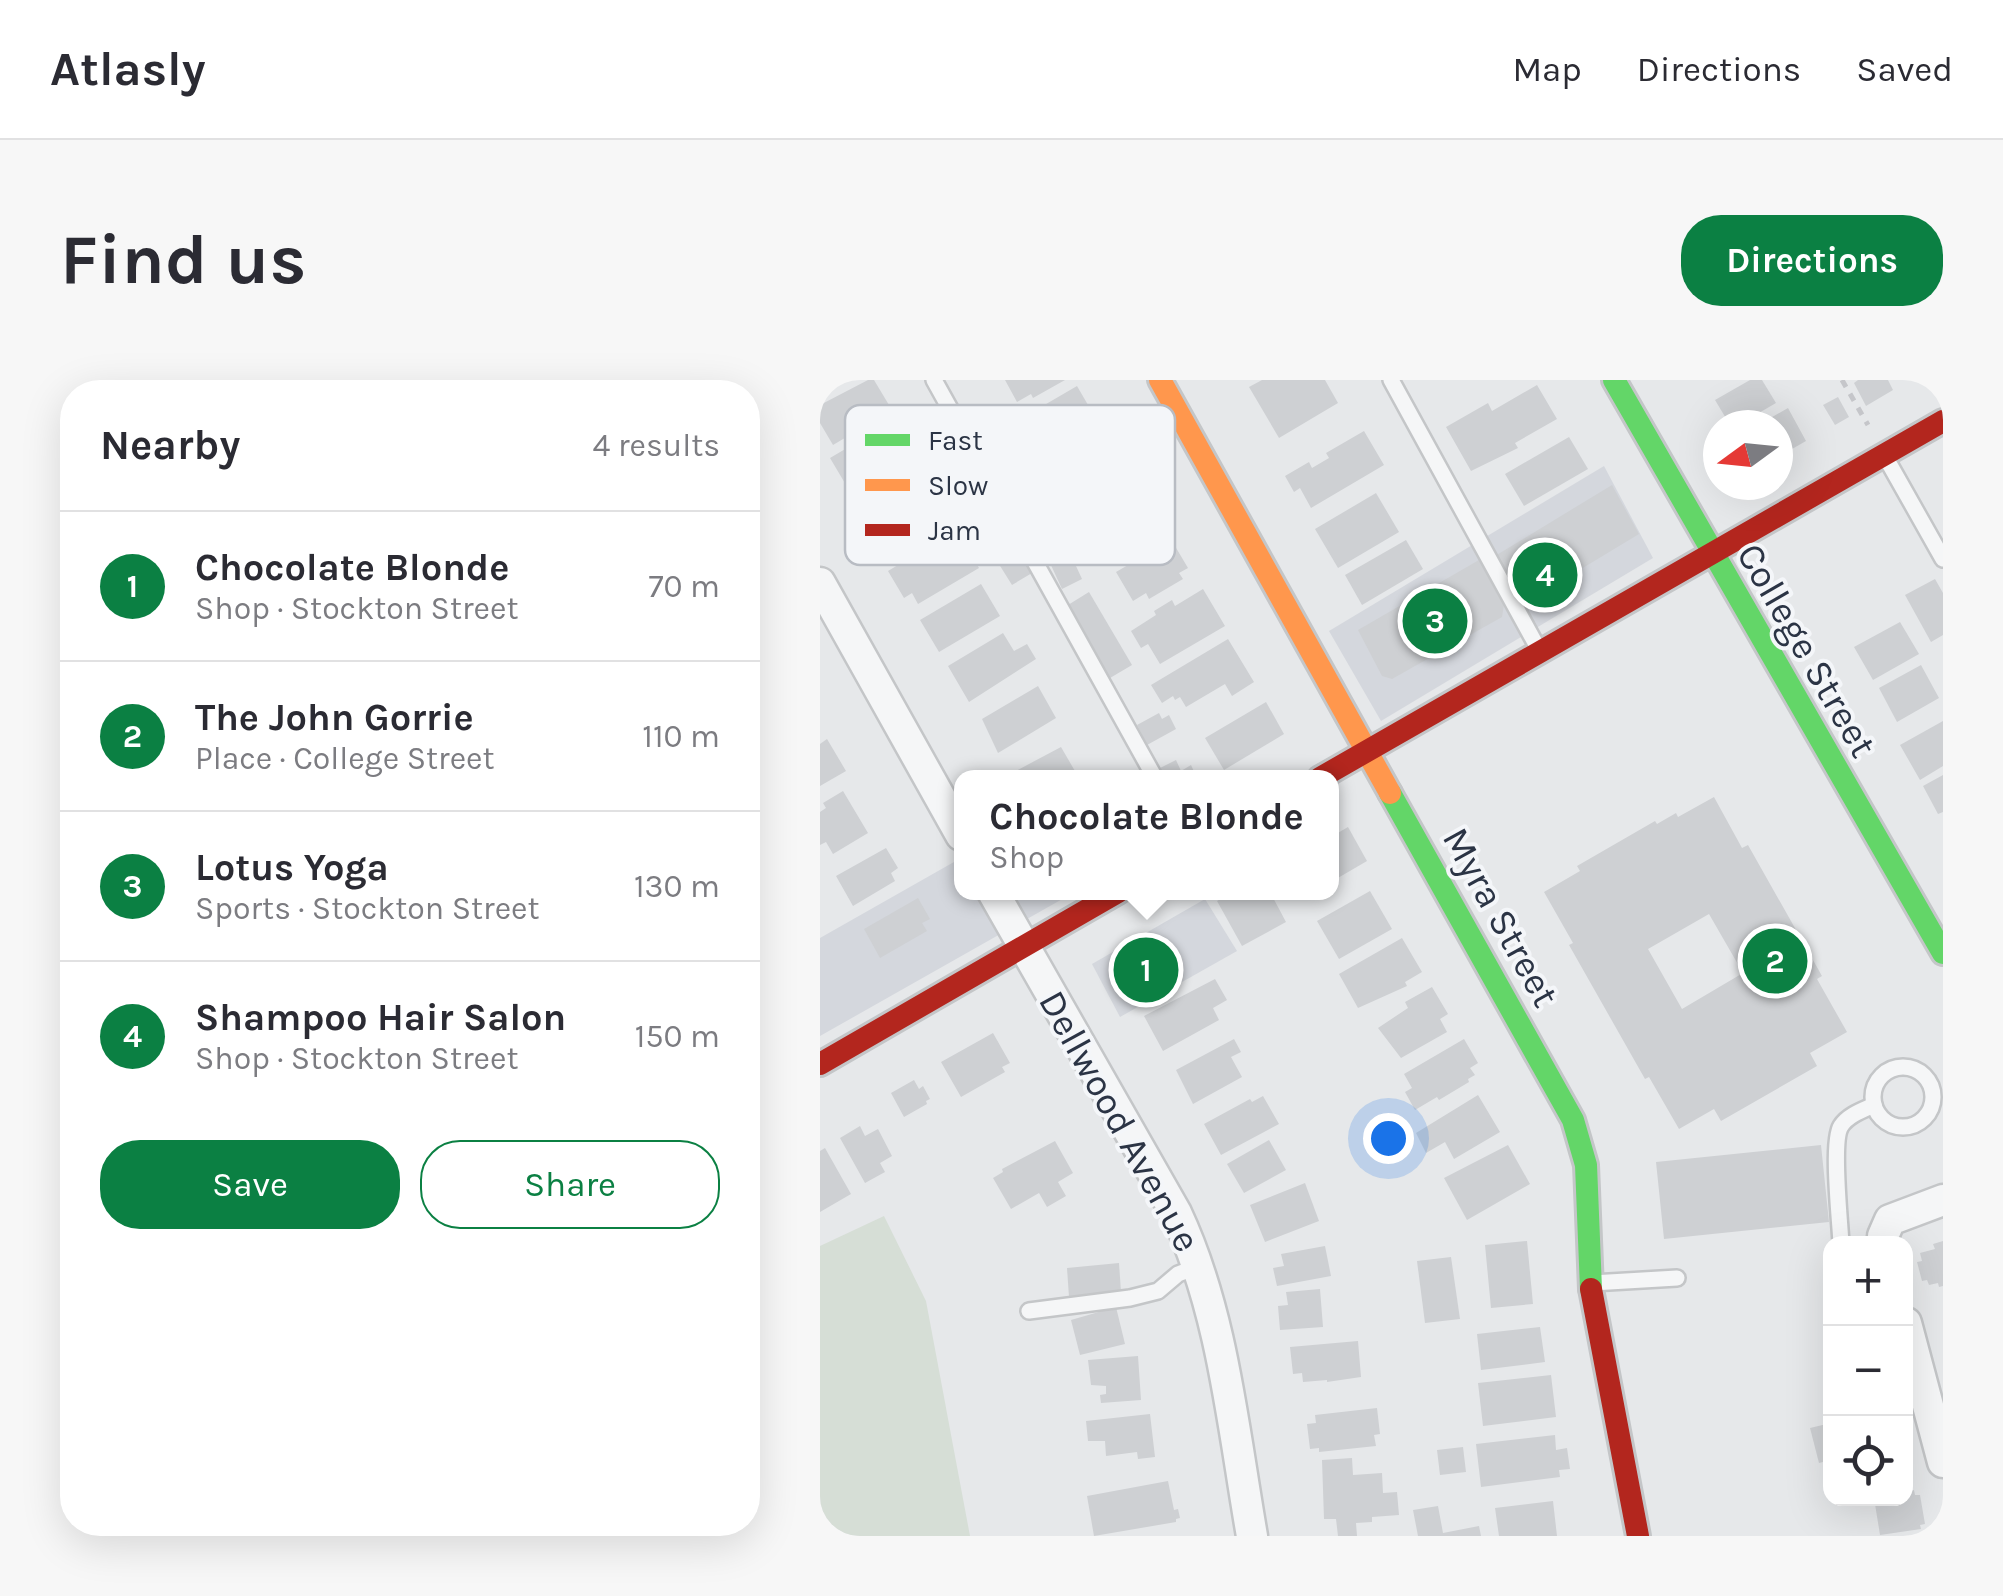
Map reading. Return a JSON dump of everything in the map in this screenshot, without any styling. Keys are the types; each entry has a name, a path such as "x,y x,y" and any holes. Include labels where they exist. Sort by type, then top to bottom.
{"street":[{"name":"Myra Street","path":"1160,380 1174,405"},
{"name":"College Street","path":"1614,380 1943,953"},
{"name":"Myra Street","path":"1175,407 1574,1120 1586,1165 1590,1283 1638,1536"},
{"path":"1334,770 1943,420"},
{"path":"820,583 954,822"},
{"name":"Dellwood Avenue","path":"998,900 1176,1213 1199,1266 1252,1536"},
{"path":"820,1064 1104,900"},
{"path":"1887,1232 1943,1200"},
{"path":"1907,1326 1943,1462"}],"lane":[{"path":"934,380 948,405"},
{"path":"1392,380 1540,652"},
{"path":"1884,454 1943,559"},
{"path":"1037,565 1151,770"},
{"path":"1898,1068 1917,1070 1937,1081 1933,1104 1914,1126 1894,1126 1878,1114 1874,1105 1881,1077 1898,1068"},
{"path":"1841,1236 1836,1147 1840,1127 1874,1105"},
{"path":"1029,1311 1158,1291 1178,1274 1199,1266"},
{"path":"1590,1283 1678,1278"}],"path":[{"path":"1842,380 1884,454"}],"shaded area":[{"path":"1604,466 1653,558 1381,721 1329,631"},
{"path":"954,862 954,900 1061,900 820,1036 820,938"},
{"path":"1203,900 1237,951 1120,1017 1092,964"},
{"path":"884,1216 926,1301 970,1536 820,1536 820,1246"}],"building":[{"path":"874,380 889,405 845,405 845,438 833,445 820,423 820,405"},
{"path":"1005,380 1065,380 1033,398 1031,394 1017,402"},
{"path":"1262,380 1325,380 1338,403 1279,438 1249,387"},
{"path":"1750,380 1762,380 1776,403 1764,410 1721,410 1715,400"},
{"path":"1888,380 1893,390 1866,406 1854,383"},
{"path":"1537,385 1557,419 1515,443 1518,448 1471,471 1446,427 1488,403 1492,411"},
{"path":"1077,386 1088,405 1044,405"},
{"path":"1838,397 1849,417 1835,425 1823,405"},
{"path":"1793,417 1806,441 1793,448"},
{"path":"1364,431 1384,465 1311,508 1300,488 1294,492 1285,476 1309,462 1312,468 1329,458 1326,453"},
{"path":"1569,437 1588,469 1524,506 1505,474"},
{"path":"845,449 845,483 830,458"},
{"path":"1612,485 1639,534 1523,604 1495,556"},
{"path":"1376,493 1399,532 1338,568 1315,529"},
{"path":"1406,540 1423,569 1362,605 1345,575"},
{"path":"1175,546 1188,568 1179,573 1183,579 1149,599 1146,593 1133,601 1116,572 1128,565 1175,565"},
{"path":"1479,560 1504,605 1502,617 1392,679 1382,676 1358,630"},
{"path":"898,565 979,568 918,604 912,593 904,598 888,571"},
{"path":"1000,565 1027,565 1032,573 1012,585"},
{"path":"1051,565 1076,565 1082,579 1062,589"},
{"path":"1935,579 1943,593 1943,635 1931,642 1905,595"},
{"path":"981,584 1000,616 939,652 920,620"},
{"path":"1203,589 1225,626 1160,664 1148,644 1141,648 1131,631 1172,600 1175,606"},
{"path":"1089,592 1132,665 1110,678 1068,605"},
{"path":"1900,622 1919,654 1873,680 1854,647"},
{"path":"1003,633 1014,651 1027,644 1036,659 969,702 948,666"},
{"path":"1228,639 1254,682 1232,696 1225,684 1186,707 1180,697 1175,700 1173,696 1162,703 1151,685"},
{"path":"1921,665 1939,698 1897,722 1879,688"},
{"path":"1038,686 1056,718 998,753 982,719"},
{"path":"1266,702 1284,734 1224,770 1205,738"},
{"path":"1159,713 1162,719 1169,715 1176,729 1147,745 1137,725"},
{"path":"1943,721 1943,766 1920,780 1900,745"},
{"path":"827,739 846,771 820,786 820,744"},
{"path":"1061,747 1074,770 1018,770"},
{"path":"1176,760 1181,770 1161,770"},
{"path":"1943,775 1943,812 1938,814 1923,786"},
{"path":"843,791 868,833 833,854 826,842 820,845 820,812 826,808 823,803"},
{"path":"1714,797 1742,848 1748,845 1822,976 1817,979 1847,1032 1810,1053 1817,1066 1721,1121 1714,1109 1679,1129 1649,1077 1645,1079 1569,945 1573,943 1544,892 1580,871 1577,866 1655,821 1657,824 1676,813 1678,817","holes":["1709,914 1743,973 1682,1009 1648,949"]},
{"path":"1348,827 1367,861 1339,877 1339,832"},
{"path":"886,848 898,868 891,873 895,881 853,906 836,876"},
{"path":"1370,891 1392,929 1339,959 1317,921"},
{"path":"918,898 930,919 922,923 927,931 880,958 864,929"},
{"path":"1274,900 1286,922 1242,946 1217,901"},
{"path":"1402,938 1422,972 1405,982 1407,986 1358,1008 1339,974"},
{"path":"1165,939 1182,973 1129,1003 1110,968 1117,964 1113,956 1131,947 1135,955"},
{"path":"1215,979 1227,1000 1213,1008 1219,1020 1163,1051 1144,1016"},
{"path":"1432,987 1448,1014 1440,1019 1447,1032 1401,1058 1378,1028 1408,1008 1405,1002"},
{"path":"993,1033 1010,1063 1002,1067 1005,1072 961,1097 941,1062"},
{"path":"1234,1039 1241,1052 1231,1057 1242,1077 1193,1104 1176,1070"},
{"path":"1464,1039 1478,1063 1470,1068 1475,1075 1439,1100 1437,1097 1415,1110 1405,1092 1412,1088 1404,1074"},
{"path":"914,1080 919,1089 923,1086 930,1099 904,1117 891,1093"},
{"path":"1478,1095 1500,1132 1454,1159 1445,1142 1426,1153 1416,1133"},
{"path":"1263,1096 1279,1124 1221,1155 1204,1124"},
{"path":"860,1126 865,1136 878,1129 892,1156 880,1163 885,1172 865,1183 840,1138"},
{"path":"1269,1140 1286,1170 1244,1193 1227,1164"},
{"path":"1055,1141 1073,1173 1058,1182 1066,1196 1047,1207 1039,1193 1011,1209 993,1178 1002,1169"},
{"path":"1508,1145 1530,1184 1467,1220 1444,1178"},
{"path":"1821,1145 1829,1222 1664,1239 1656,1162"},
{"path":"825,1148 851,1194 820,1212 820,1151"},
{"path":"1305,1183 1319,1221 1265,1242 1250,1205"},
{"path":"1527,1241 1533,1304 1491,1308 1485,1245"},
{"path":"1943,1241 1943,1286 1929,1285 1927,1280 1922,1281 1917,1262 1922,1261 1920,1253 1935,1249 1933,1244"},
{"path":"1325,1246 1331,1276 1277,1286 1273,1268 1284,1266 1281,1254"},
{"path":"1451,1257 1460,1319 1425,1323 1417,1261"},
{"path":"1119,1263 1121,1292 1069,1297 1067,1268"},
{"path":"1320,1289 1323,1327 1280,1330 1278,1306 1288,1305 1286,1292"},
{"path":"1116,1307 1125,1344 1080,1355 1071,1320"},
{"path":"1540,1327 1545,1362 1481,1370 1477,1334"},
{"path":"1358,1341 1361,1377 1303,1382 1302,1373 1293,1374 1290,1347"},
{"path":"1138,1356 1141,1400 1101,1403 1100,1395 1106,1394 1106,1386 1091,1385 1088,1360"},
{"path":"1551,1375 1556,1417 1483,1426 1478,1383"},
{"path":"1377,1408 1380,1434 1374,1435 1376,1446 1319,1452 1319,1448 1310,1449 1307,1424 1316,1423 1315,1415"},
{"path":"1150,1414 1155,1457 1138,1459 1137,1452 1106,1456 1105,1441 1088,1441 1086,1421"},
{"path":"1823,1425 1823,1462 1819,1463 1810,1428"},
{"path":"1555,1435 1556,1450 1567,1448 1570,1469 1559,1470 1560,1477 1481,1487 1476,1444"},
{"path":"1463,1447 1466,1472 1440,1475 1437,1450"},
{"path":"1352,1458 1353,1475 1382,1473 1383,1493 1397,1492 1399,1515 1372,1517 1372,1522 1356,1523 1357,1536 1338,1536 1336,1519 1324,1519 1322,1460"},
{"path":"1168,1481 1174,1510 1178,1509 1180,1518 1176,1522 1094,1536 1087,1496"},
{"path":"1913,1490 1920,1495 1925,1524 1920,1525 1921,1529 1880,1535 1875,1506 1913,1506"},
{"path":"1553,1501 1557,1536 1499,1536 1495,1508"},
{"path":"1438,1506 1443,1533 1479,1526 1481,1536 1418,1536 1413,1510"}],"traffic: fast":[{"path":"1614,380 1943,953"},
{"path":"1390,793 1573,1120 1586,1165 1591,1289"}],"traffic: slow":[{"path":"1160,380 1174,405"},
{"path":"1175,407 1390,793"}],"traffic: jam":[{"path":"1334,770 1943,421"},
{"path":"820,1064 1104,900"},
{"path":"1591,1289 1638,1536"}],"place":[{"name":"Shampoo Hair Salon","path":"1545,575"},
{"name":"Lotus Yoga","path":"1435,621"},
{"name":"The John Gorrie","path":"1775,961"},
{"name":"Chocolate Blonde","path":"1146,970"}]}
